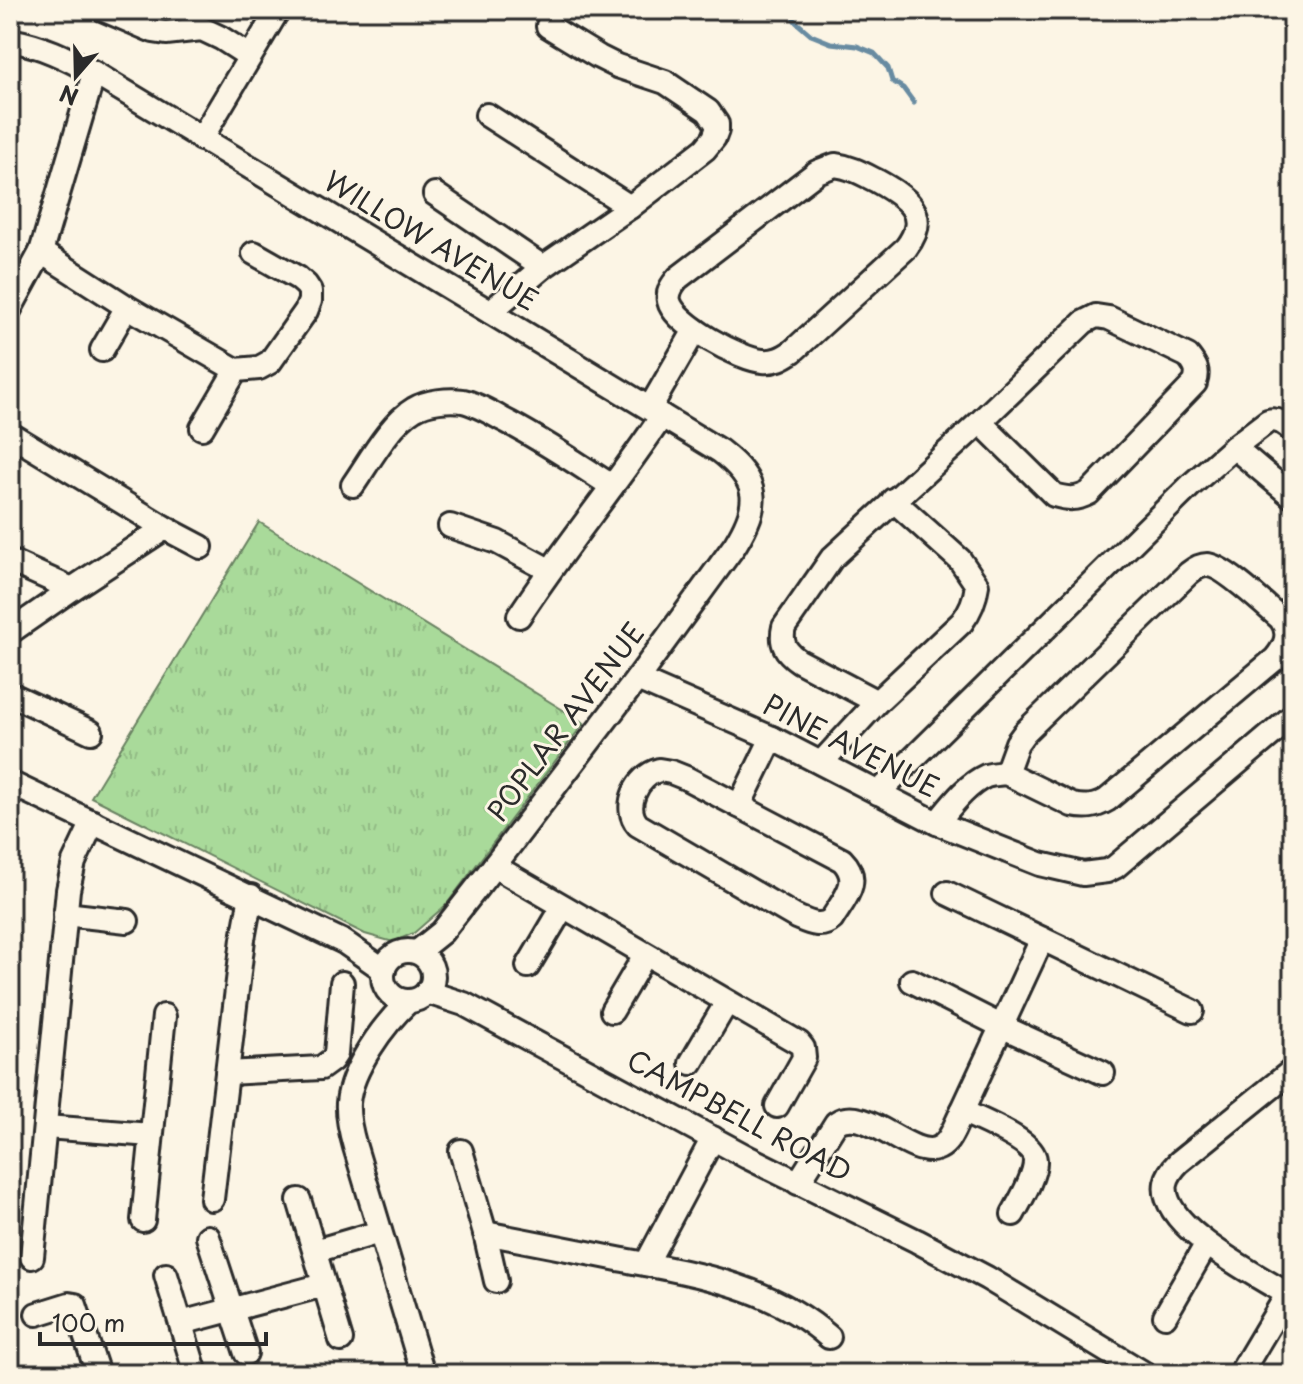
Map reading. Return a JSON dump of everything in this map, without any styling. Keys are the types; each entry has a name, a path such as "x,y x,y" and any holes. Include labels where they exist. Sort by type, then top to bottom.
{"street":[{"path":"104,10 153,31 166,33 202,29 249,56"},
{"path":"201,139 278,10"},
{"path":"490,312 543,267 630,207 705,149 714,138 717,124 708,111 665,82 617,66 548,26"},
{"name":"WILLOW AVENUE","path":"10,40 41,46 94,73 720,451 738,465 751,484 752,504 746,526 735,545"},
{"path":"10,309 41,252 94,73"},
{"path":"487,115 630,207"},
{"path":"835,165 855,170 900,194 915,211 915,230 906,248 785,357 768,361 749,358 695,330 673,311 668,295 671,287 678,278 817,172 835,165"},
{"path":"435,194 543,267"},
{"path":"41,252 127,307 236,370 259,368 270,362 310,301 310,291 298,278 254,253"},
{"path":"102,350 127,307"},
{"path":"877,702 799,661 784,648 784,627 832,558 1084,322 1096,316 1109,318 1188,356 1198,374 1195,383 1174,405 1089,493 1078,499 1054,495 980,422"},
{"path":"519,616 549,570 637,454 695,330"},
{"path":"202,428 236,370"},
{"path":"353,485 390,432 416,407 463,401 480,407 557,450 612,486"},
{"path":"878,793 1191,485 1234,447 1273,419 1293,431"},
{"path":"10,434 201,547"},
{"path":"1234,447 1293,497"},
{"path":"821,763 877,702 962,622 975,600 977,585 960,560 893,500"},
{"path":"450,526 497,542 549,570"},
{"path":"10,632 165,528"},
{"name":"POPLAR AVENUE","path":"423,1374 351,1133 348,1107 351,1087 378,1034 418,980 442,932 637,679 735,545"},
{"path":"10,561 72,589"},
{"path":"937,823 963,792 974,784 985,777 1006,773 1072,805 1099,805 1275,659 1287,641 1287,627 1226,573 1211,565 1197,567 1025,732 1017,743 1006,773"},
{"name":"PINE AVENUE","path":"637,679 772,738 937,823 1040,864 1083,874 1115,867 1293,716"},
{"path":"10,694 91,732"},
{"path":"739,806 772,738"},
{"path":"659,770 686,778 739,806 842,860 849,868 852,875 849,890 828,923 820,925 796,917 638,825 630,810 632,798 643,780 659,770"},
{"path":"10,783 251,896 387,964"},
{"path":"32,1257 65,914 74,862 93,822"},
{"path":"494,866 799,1043 804,1058 777,1106"},
{"path":"947,893 1192,1011"},
{"path":"212,1199 243,939 251,896"},
{"path":"528,966 563,907"},
{"path":"65,914 127,921"},
{"path":"798,1183 840,1119 863,1121 929,1150 939,1148 947,1141 1042,939"},
{"path":"403,951 418,980 384,982 387,964 403,951"},
{"path":"612,1011 645,955"},
{"name":"CAMPBELL ROAD","path":"418,980 798,1183 987,1278 1145,1374"},
{"path":"912,981 1103,1073"},
{"path":"227,1073 321,1068 327,1065 336,1054 342,983"},
{"path":"691,1063 727,1002"},
{"path":"143,1220 164,1016"},
{"path":"1240,1374 1290,1289 1206,1245 1169,1203 1166,1193 1168,1177 1189,1154 1293,1070"},
{"path":"962,1111 1024,1142 1034,1154 1032,1174 1013,1214"},
{"path":"46,1127 151,1135"},
{"path":"646,1264 713,1138"},
{"path":"461,1151 496,1281"},
{"path":"299,1200 341,1340"},
{"path":"315,1251 380,1232"},
{"path":"485,1233 646,1264 745,1288 801,1314 829,1337"},
{"path":"208,1237 246,1353"},
{"path":"1165,1316 1206,1245"},
{"path":"166,1275 192,1373"},
{"path":"181,1323 324,1285"},
{"path":"37,1314 75,1305 98,1374"}],"green space":[{"path":"259,522 584,723 446,905 414,933 393,942 365,934 91,797"}],"waterway":[{"path":"789,10 796,22 811,35 874,53 888,68 892,81 903,88 914,103"}]}
